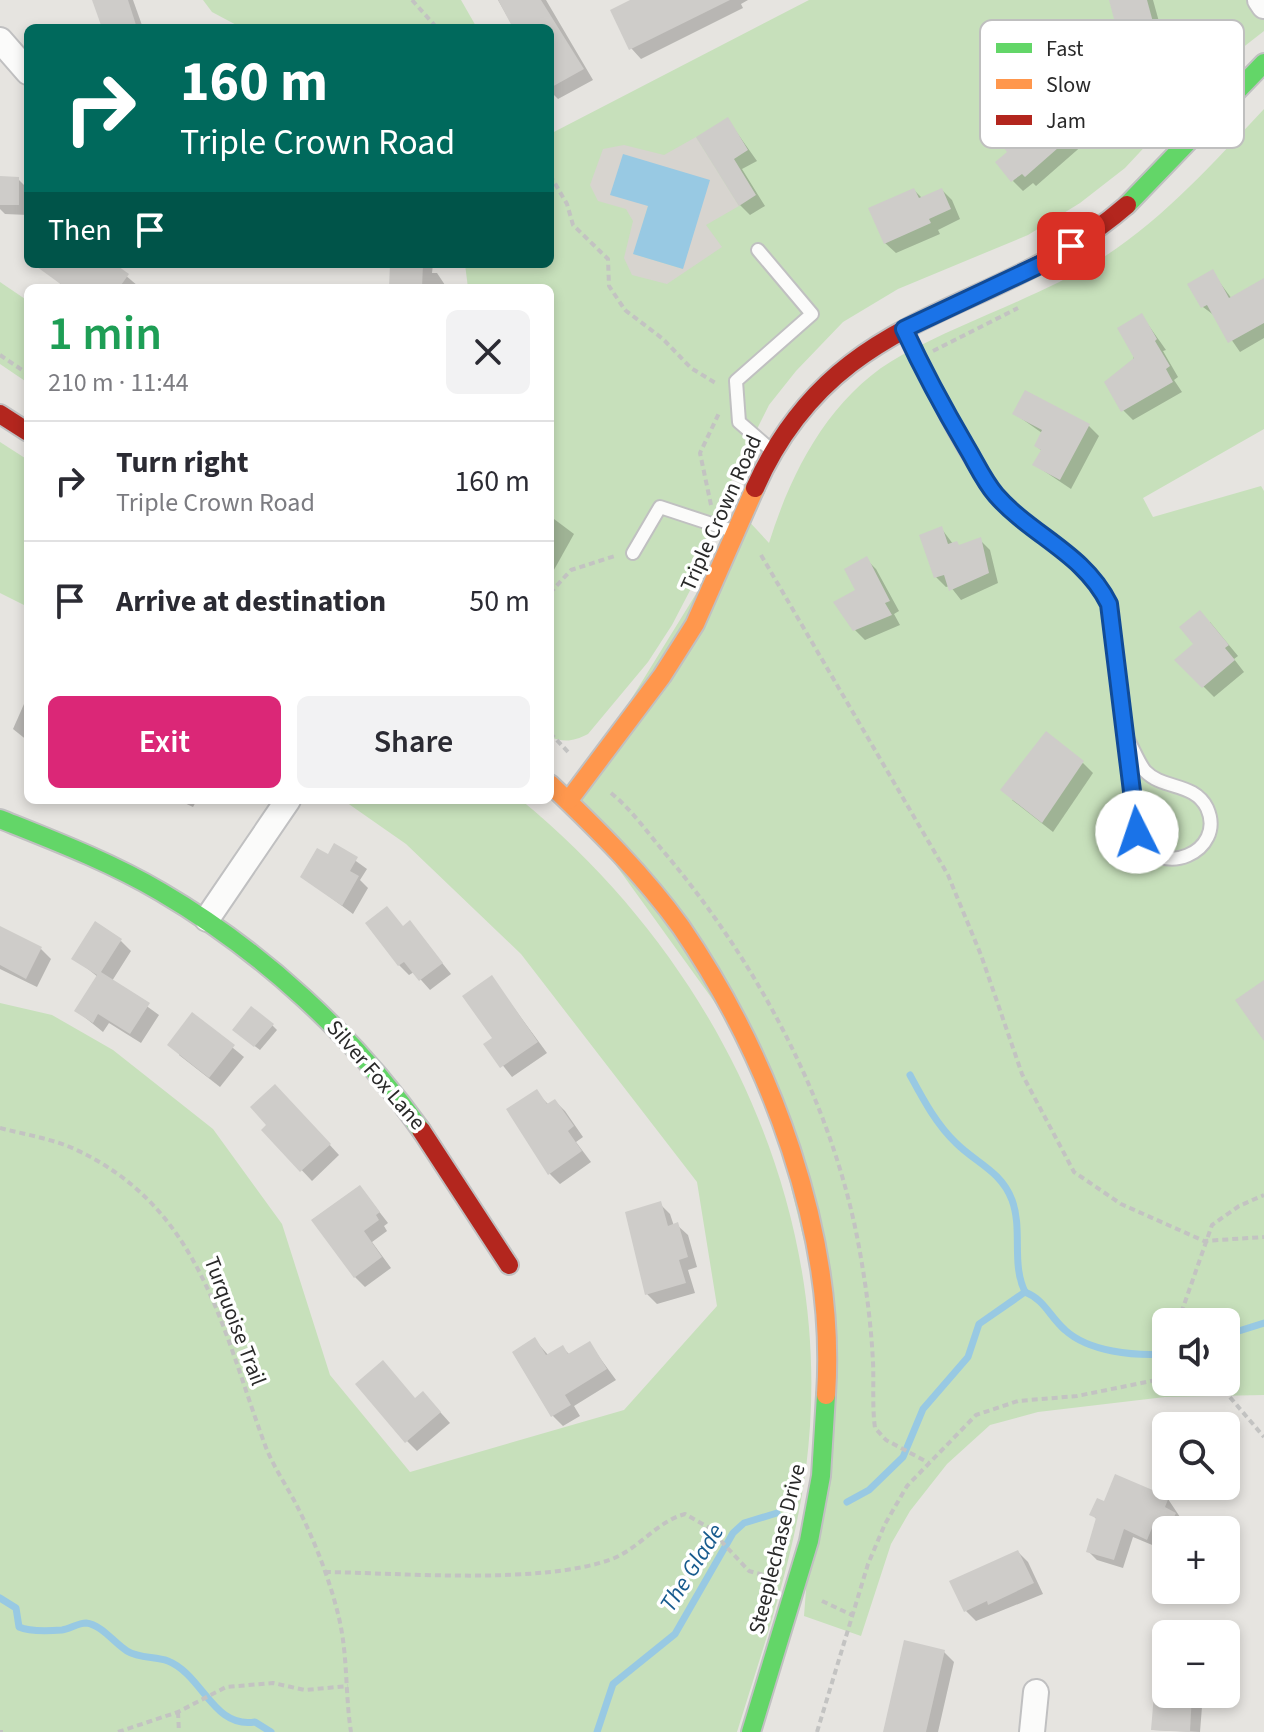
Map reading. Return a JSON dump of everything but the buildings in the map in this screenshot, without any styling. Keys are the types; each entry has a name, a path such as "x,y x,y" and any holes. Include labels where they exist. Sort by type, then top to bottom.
{"street":[{"path":"1260,0 1264,6"},
{"path":"0,40 24,67"},
{"name":"Triple Crown Road","path":"1244,84 1264,63"},
{"name":"Triple Crown Road","path":"569,800 640,711 680,652 710,596 773,450 808,399 838,371 904,329 1046,262 1095,230 1182,148"},
{"path":"0,414 24,429"},
{"name":"Steeplechase Drive","path":"554,787 621,853 662,902 729,1003 762,1068 786,1132 805,1198 818,1264 827,1375 822,1474 793,1598 751,1732"},
{"path":"207,919 285,804"},
{"name":"Silver Fox Lane","path":"0,819 87,853 207,919 276,971 326,1017 380,1075 439,1151 509,1265"},
{"path":"1032,1732 1036,1692"}],"lane":[{"path":"758,250 812,314 736,381 739,422 757,441 773,450"},
{"path":"904,329 931,388 994,492 1016,515 1082,564 1099,584 1109,604 1137,832 1154,855 1169,860 1185,858 1206,841 1210,826 1209,811 1201,798 1190,789 1162,781 1145,771 1127,738"},
{"path":"633,553 660,507 738,530"}],"path":[{"path":"412,0 433,24"},
{"path":"554,182 567,204 573,225 608,259 609,286 625,310 663,339 691,368 727,391"},
{"path":"0,355 24,371"},
{"path":"715,515 700,453 719,413 730,401"},
{"path":"738,530 770,568 948,875 981,955 1022,1074 1074,1172 1121,1204 1204,1241 1264,1237"},
{"path":"554,589 571,570 597,559 633,553"},
{"name":"Turquoise Trail","path":"0,1128 66,1145 89,1156 111,1169 177,1231 217,1308 268,1452 299,1509 325,1572 339,1617 351,1732"},
{"path":"1182,1308 1212,1225 1224,1215 1264,1195"},
{"path":"817,1732 852,1615 885,1524 907,1486 976,1415 1001,1404 1077,1396 1152,1381"},
{"path":"1229,1396 1264,1437"},
{"path":"895,1446 929,1463"},
{"path":"325,1572 493,1574 560,1570 615,1558 664,1522 685,1514 720,1538 749,1571 777,1579"},
{"path":"812,1596 852,1615"},
{"path":"118,1732 178,1712 212,1692 273,1683 305,1690 348,1686"},
{"path":"178,1712 179,1732"}],"green space":[{"path":"203,0 461,0 475,24 234,24 212,12"},
{"path":"809,0 1264,0 1264,31 1244,47 1244,20 980,20 980,148 1144,148 1125,168 1080,203 1028,235 898,289 843,322 796,371 769,405 732,479 697,577 648,662 588,734 569,740 554,739 554,284 468,284 466,268 554,268 554,132"},
{"path":"1264,109 1264,429 1143,498 1153,517 1261,486 1264,491 1264,1395 1240,1395 1240,1308 1152,1308 1152,1396 1214,1396 1165,1397 1038,1412 990,1425 947,1464 910,1511 891,1544 861,1636 804,1616 826,1331 762,1068 569,800 744,516 769,543 778,515 803,461 835,412 855,390 902,355 1051,286 1099,260 1166,209 1227,148 1244,148 1244,130"},
{"path":"0,282 24,298 24,380 0,364"},
{"path":"0,442 24,457 24,605 0,593"},
{"path":"349,804 525,804 591,864 653,936 706,1014 749,1098 782,1186 803,1278 811,1372 806,1468 794,1535 777,1602 737,1732 0,1732 0,1003 52,1015 113,1050 213,1129 282,1224 330,1375 410,1472 624,1410 717,1306 697,1182 521,954 406,844"}],"shaded area":[{"path":"696,137 739,206 706,225 722,247 667,284 632,275 624,258 633,221 626,209 598,201 590,185 603,149 624,145 664,155","holes":["648,206 683,269 634,254"]}],"water":[{"path":"623,154 710,180 683,269 633,254 648,206 610,195"}],"waterway":[{"path":"910,1075 930,1111 949,1136 995,1174 1007,1190 1015,1211 1019,1270 1025,1292"},
{"name":"The Glade","path":"1025,1292 1042,1304 1065,1330 1086,1343 1126,1353 1152,1354"},
{"name":"The Glade","path":"847,1502 869,1490 903,1457 923,1409 968,1357 979,1324 1025,1292"},
{"name":"The Glade","path":"1240,1331 1264,1323"},
{"name":"The Glade","path":"597,1732 613,1684 675,1634 733,1533 744,1523 777,1513"},
{"path":"0,1598 16,1608 19,1627 57,1630 86,1623 97,1627 132,1654 168,1661 190,1677 229,1717 241,1722 255,1722 271,1732"}],"traffic: fast":[{"path":"1244,84 1264,63"},
{"path":"1127,205 1182,148"},
{"path":"0,819 82,852 142,881 235,941 270,968 336,1029 395,1095 421,1130"},
{"path":"751,1732 809,1541 821,1476 826,1395"}],"traffic: slow":[{"path":"569,800 662,676 695,624 755,488"},
{"path":"554,788 635,870 681,927 743,1032 769,1090 791,1150 808,1211 820,1273 827,1334 826,1395"}],"traffic: jam":[{"path":"755,488 789,427 829,382 874,347 922,320 1025,272 1076,243 1127,205"},
{"path":"0,414 24,429"},
{"path":"421,1130 509,1265"}],"route":[{"path":"1071,246 996,287 904,329 931,388 994,492 1016,515 1082,564 1099,584 1109,604 1137,832"}]}
